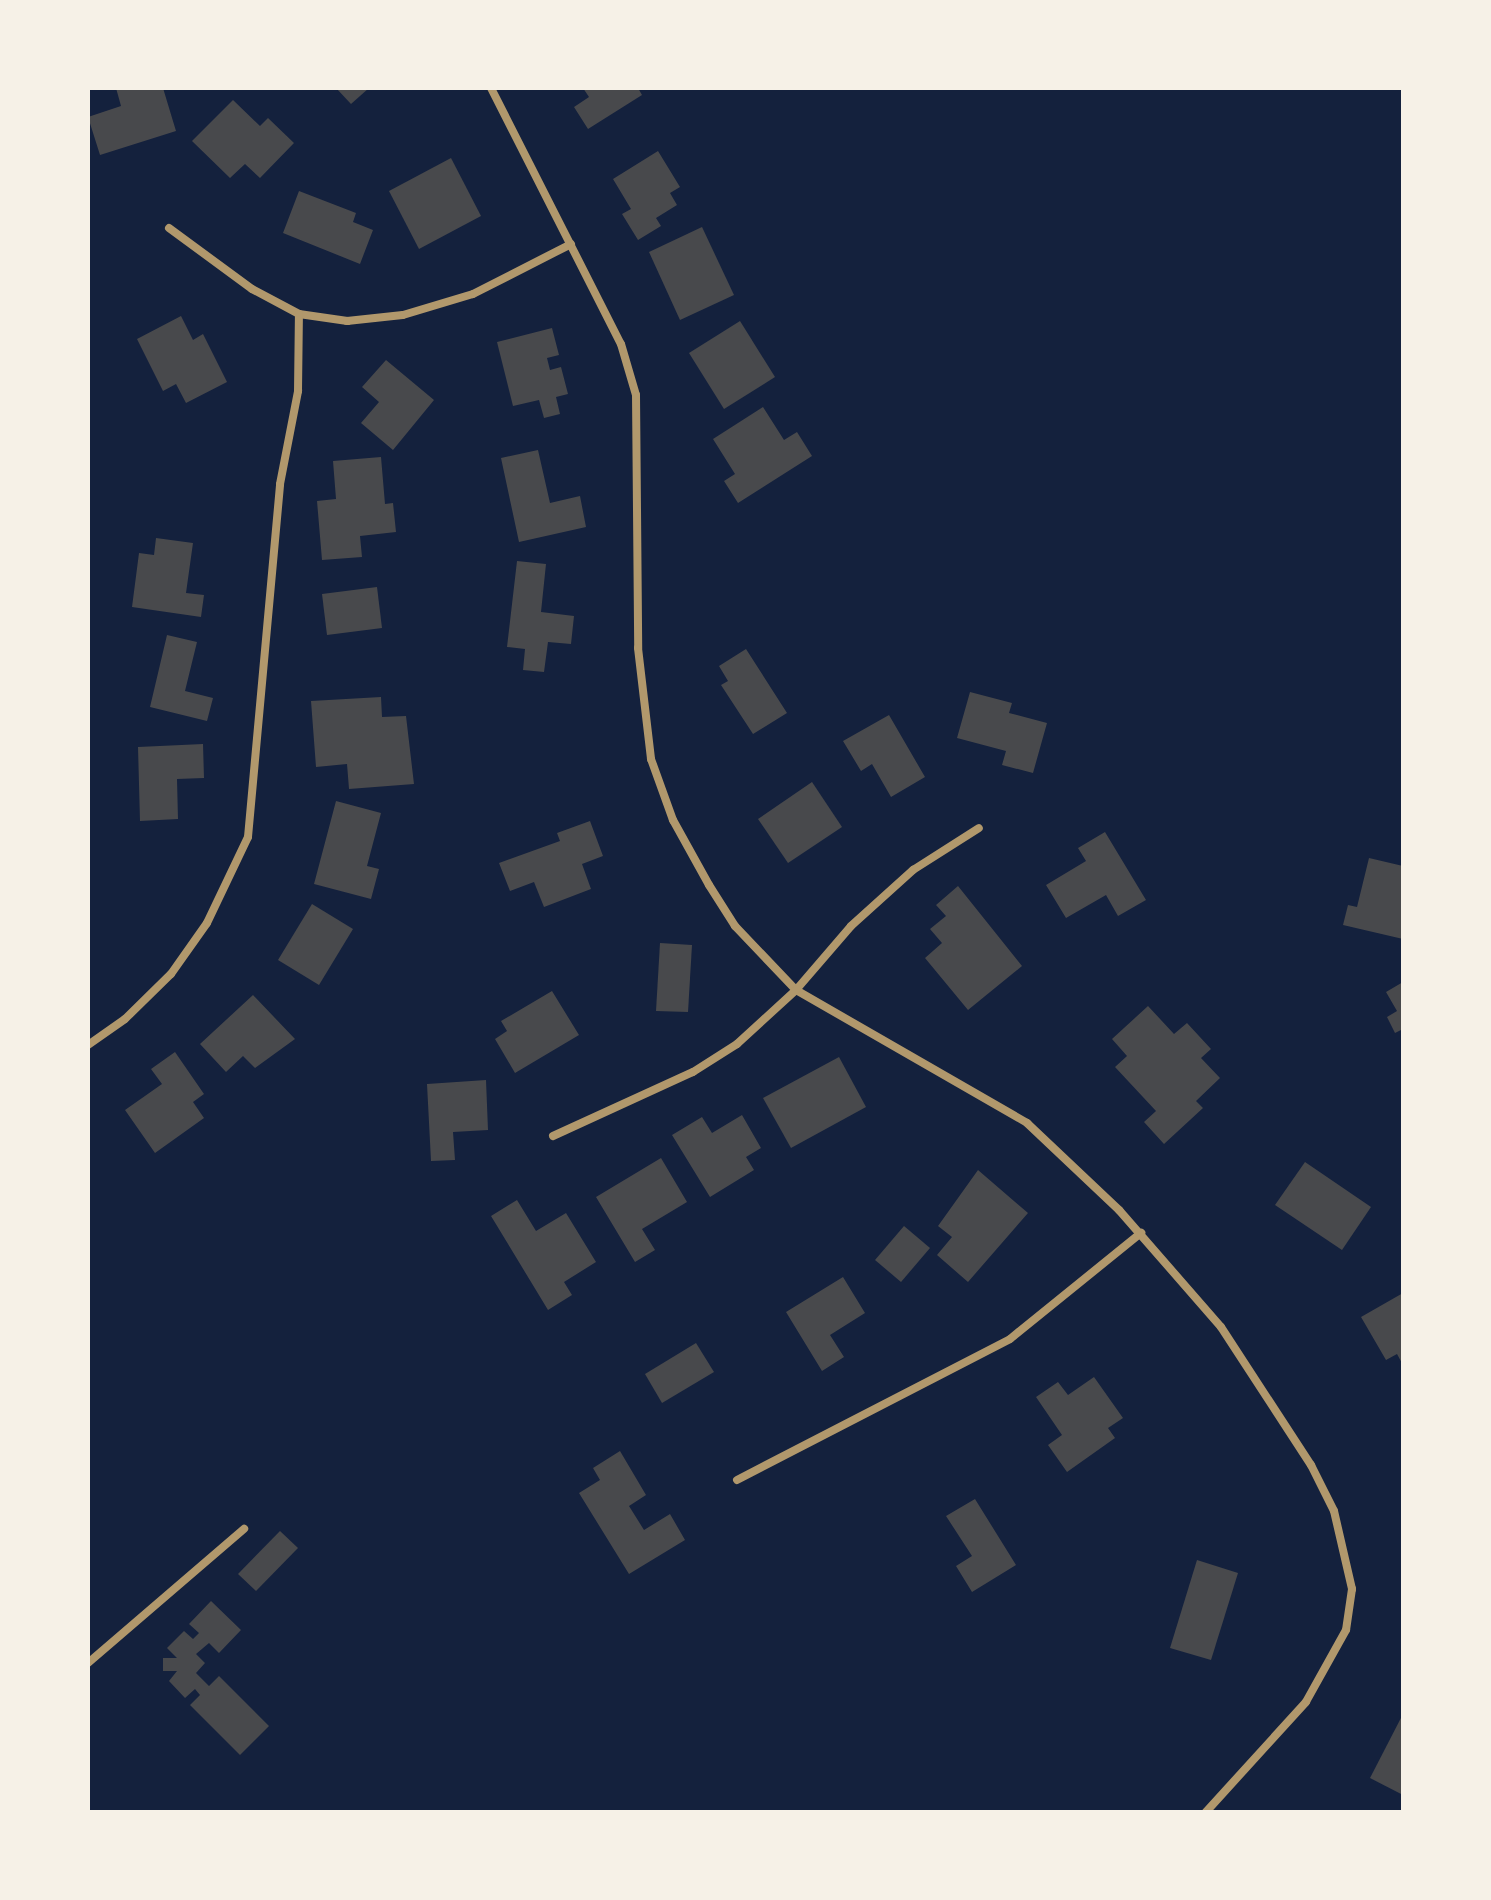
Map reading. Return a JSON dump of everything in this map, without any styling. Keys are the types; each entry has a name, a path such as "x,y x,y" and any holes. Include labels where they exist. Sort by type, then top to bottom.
{"street":[{"path":"491,88 621,344 636,395 638,648 651,759 673,820 709,885 735,926 796,990 1027,1123 1141,1233 1221,1327 1311,1465 1334,1511 1352,1589 1346,1630 1306,1702 1206,1812"},
{"path":"169,228 252,289 299,314 347,321 403,315 473,294 571,244"},
{"path":"88,1045 125,1019 171,974 213,912 248,837 280,484 298,391 299,314"},
{"path":"553,1136 693,1072 737,1044 796,990 851,926 913,870 979,828"},
{"path":"737,1480 1010,1339 1141,1233"},
{"path":"88,1663 244,1529"}],"building":[{"path":"116,88 163,88 176,131 100,155 88,117 121,106"},
{"path":"336,88 369,88 351,104"},
{"path":"583,88 638,88 642,95 588,129 574,107 589,97"},
{"path":"233,100 260,126 268,118 294,143 260,178 245,164 230,178 192,141"},
{"path":"658,151 680,187 670,193 677,205 656,218 661,226 638,240 622,214 631,209 613,179"},
{"path":"451,158 481,216 419,249 389,191"},
{"path":"299,191 356,213 353,222 373,230 360,264 283,233"},
{"path":"702,227 734,295 680,320 649,252"},
{"path":"181,316 193,340 203,334 227,382 186,403 176,384 163,391 137,339"},
{"path":"740,321 775,377 724,409 689,353"},
{"path":"552,328 559,355 547,358 550,370 561,367 568,394 556,397 560,414 544,418 539,400 513,406 497,342"},
{"path":"386,360 434,400 393,450 361,423 379,402 362,387"},
{"path":"763,407 784,440 797,432 812,456 738,503 724,481 735,474 713,439"},
{"path":"538,450 550,503 580,496 586,527 519,542 501,458"},
{"path":"381,457 385,504 393,503 396,532 360,536 362,557 322,560 317,501 336,499 333,461"},
{"path":"156,538 193,543 186,593 204,595 201,617 132,607 139,553 154,555"},
{"path":"517,561 546,564 541,612 574,616 571,644 548,642 544,672 523,670 525,649 507,647"},
{"path":"377,587 382,628 327,635 322,594"},
{"path":"167,635 197,642 185,691 213,698 207,721 150,707"},
{"path":"746,649 787,713 753,734 721,685 728,681 719,666"},
{"path":"970,692 1012,703 1009,713 1047,723 1033,773 1002,765 1006,751 957,738"},
{"path":"381,697 382,717 406,716 414,784 349,789 347,764 316,767 311,701"},
{"path":"889,715 925,777 891,797 872,764 861,771 843,741"},
{"path":"203,744 204,778 177,779 178,819 140,821 138,747"},
{"path":"812,782 842,827 788,863 758,819"},
{"path":"336,801 381,813 367,866 379,869 371,899 314,884"},
{"path":"590,821 603,856 582,864 591,889 544,907 534,882 510,891 499,863 560,841 557,833"},
{"path":"1105,832 1146,900 1118,916 1106,895 1066,918 1046,885 1086,861 1078,848"},
{"path":"1369,858 1403,866 1403,939 1343,925 1348,905 1357,907"},
{"path":"958,886 1022,966 968,1010 925,958 942,943 930,929 946,916 936,905"},
{"path":"312,904 353,929 319,985 278,960"},
{"path":"660,943 692,945 688,1012 656,1011"},
{"path":"1403,982 1403,1029 1395,1033 1387,1017 1397,1011 1386,992"},
{"path":"552,991 579,1035 515,1073 495,1039 507,1031 501,1021"},
{"path":"253,995 295,1039 255,1068 243,1056 226,1072 200,1044"},
{"path":"1148,1006 1174,1034 1187,1023 1211,1049 1201,1058 1220,1078 1196,1101 1203,1108 1164,1144 1144,1122 1156,1111 1115,1067 1127,1056 1112,1039"},
{"path":"175,1052 204,1094 193,1102 204,1118 155,1153 125,1110 162,1084 151,1069"},
{"path":"839,1057 866,1107 791,1148 763,1098"},
{"path":"486,1080 488,1130 453,1132 455,1160 431,1161 427,1084"},
{"path":"742,1115 761,1148 746,1157 754,1170 710,1197 672,1135 702,1117 712,1133"},
{"path":"661,1158 687,1202 642,1229 655,1250 635,1262 596,1197"},
{"path":"1305,1162 1371,1207 1342,1250 1275,1205"},
{"path":"978,1170 1028,1213 968,1282 937,1255 952,1237 938,1226"},
{"path":"517,1200 536,1231 566,1213 596,1262 564,1282 572,1295 548,1310 491,1216"},
{"path":"904,1226 930,1248 901,1282 875,1260"},
{"path":"843,1277 865,1313 830,1335 844,1357 822,1371 786,1312"},
{"path":"1403,1293 1403,1365 1397,1354 1386,1360 1361,1317"},
{"path":"696,1343 714,1372 662,1403 645,1374"},
{"path":"1094,1377 1123,1418 1108,1428 1115,1438 1067,1472 1048,1445 1062,1435 1036,1397 1058,1382 1068,1395"},
{"path":"620,1451 646,1495 629,1506 644,1530 670,1514 685,1540 629,1574 579,1493 600,1480 593,1468"},
{"path":"975,1499 1016,1565 972,1592 956,1566 972,1556 946,1516"},
{"path":"280,1531 298,1548 256,1591 238,1574"},
{"path":"1197,1560 1238,1573 1211,1660 1170,1648"},
{"path":"211,1601 241,1630 219,1653 209,1643 196,1654 205,1663 196,1673 209,1686 219,1676 269,1726 240,1755 190,1705 200,1695 195,1689 185,1698 169,1681 177,1671 163,1671 163,1658 177,1658 167,1648 184,1631 193,1639 199,1633 189,1624"},
{"path":"1403,1714 1403,1795 1370,1778"}]}
